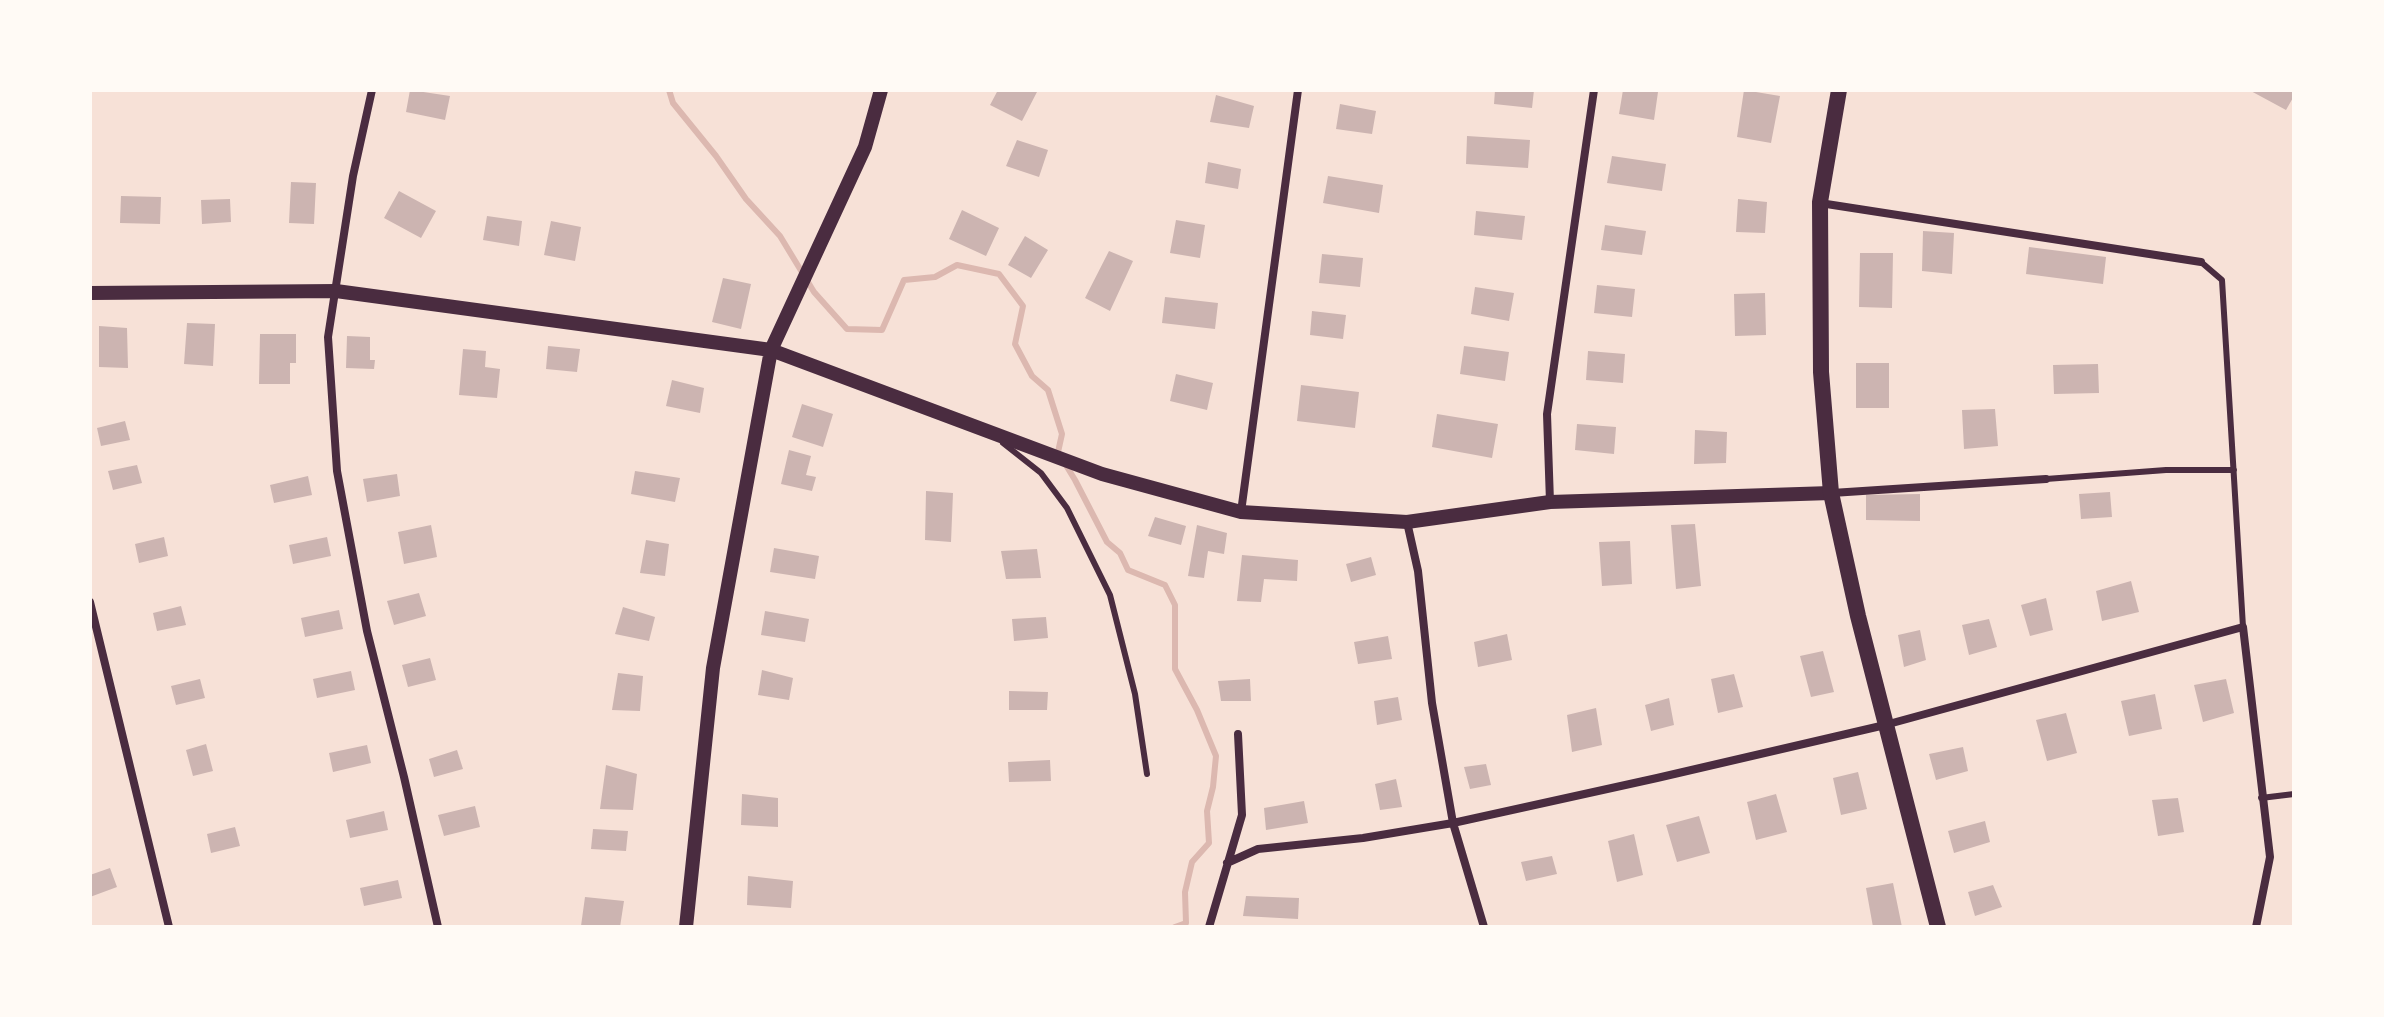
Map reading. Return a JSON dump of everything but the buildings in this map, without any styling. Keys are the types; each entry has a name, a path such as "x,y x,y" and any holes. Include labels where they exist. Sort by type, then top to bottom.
{"main road":[{"path":"1839,90 1820,202 1821,372 1831,493 1858,616 1938,927"}],"street":[{"path":"372,90 353,176 328,337 337,471 367,631 438,927"},
{"path":"686,927 713,668 771,350 865,147 881,90"},
{"path":"1241,512 1298,90"},
{"path":"1550,502 1547,414 1594,90"},
{"path":"1820,202 2201,262"},
{"path":"90,293 336,291 771,350 1102,474 1241,512 1407,522 1550,502 1831,493 2046,479"},
{"path":"1407,522 1418,571 1432,703 1453,823 1484,927"},
{"path":"90,602 169,927"},
{"path":"1227,863 1258,849 1363,838 1453,823 1885,725 2243,627 2270,857 2256,927"},
{"path":"1209,927 1242,815 1238,734"}],"lane":[{"path":"2201,262 2222,280 2243,627"},
{"path":"991,433 1041,473 1067,508 1110,595 1135,694 1147,774"},
{"path":"2046,479 2166,470 2234,470"},
{"path":"2261,798 2294,794"}],"waterway":[{"path":"669,90 673,103 746,199 780,236 814,292 847,329 882,330 904,280 935,277 957,265 999,274 1023,306 1015,344 1032,376 1048,390 1062,434 1058,452 1107,542 1120,553 1128,570 1165,585 1175,605 1175,669 1197,710 1216,756 1207,811 1209,843 1192,862 1185,892 1186,923 1175,927"}]}
